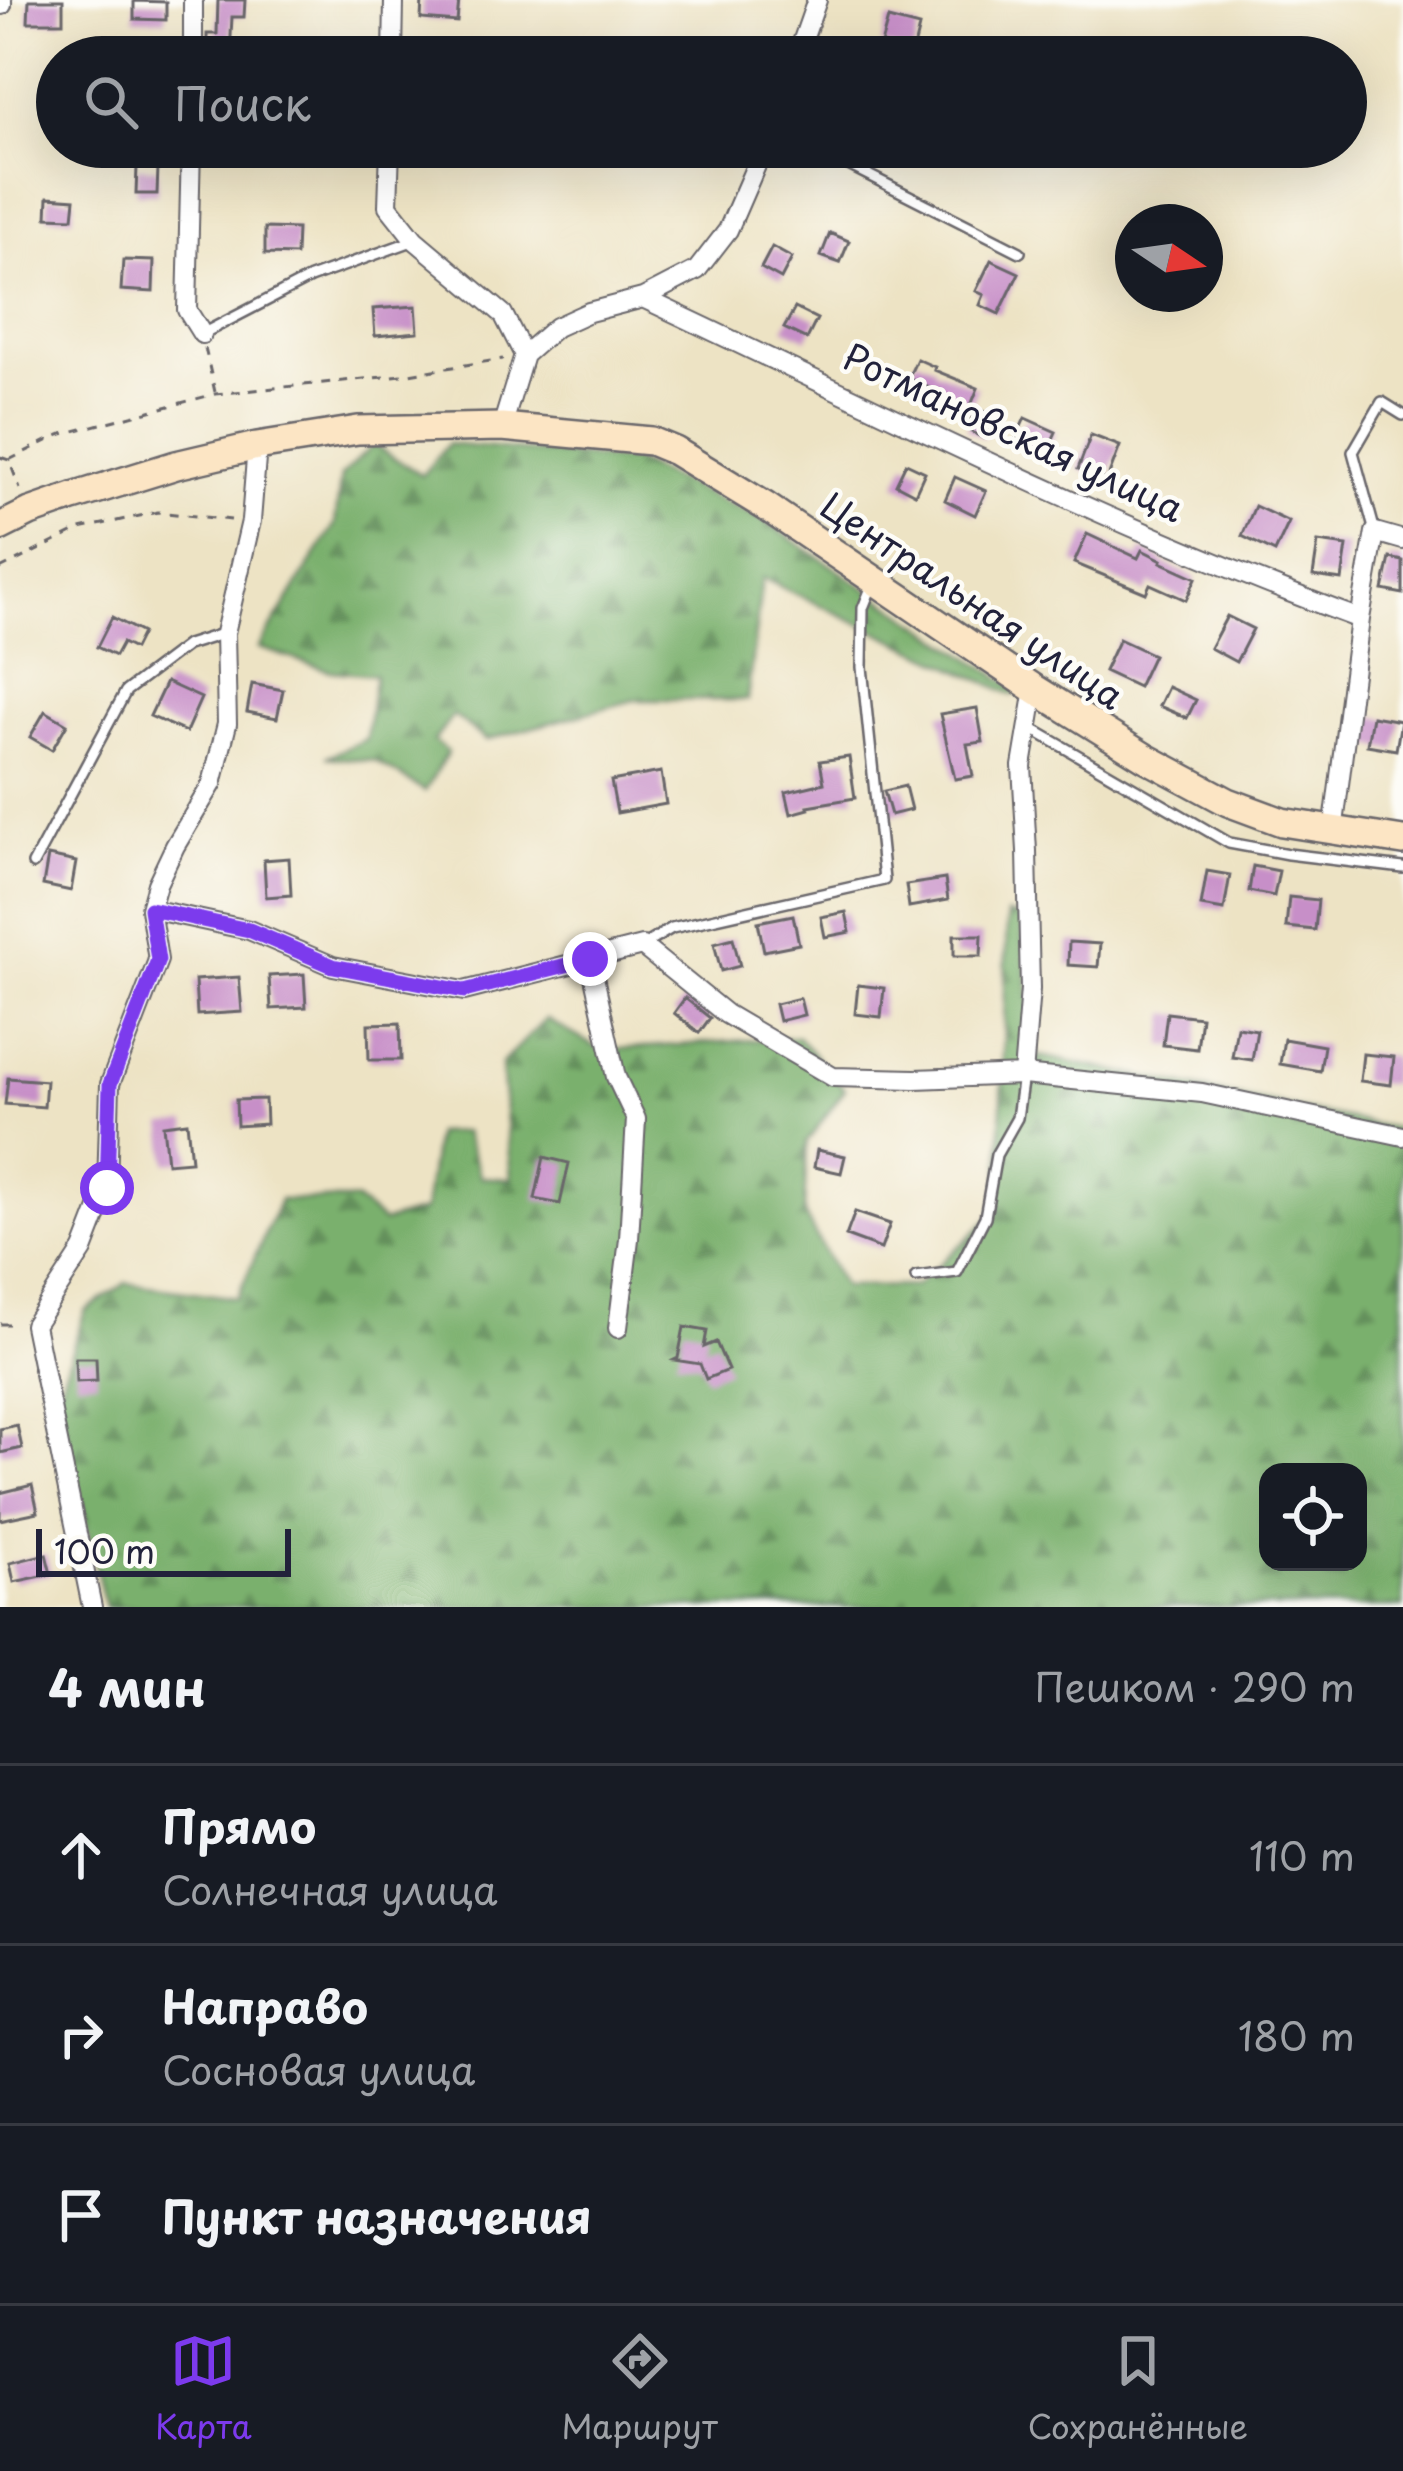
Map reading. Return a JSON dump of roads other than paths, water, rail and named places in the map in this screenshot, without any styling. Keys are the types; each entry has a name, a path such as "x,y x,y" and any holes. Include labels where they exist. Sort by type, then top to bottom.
{"street":[{"path":"193,36 194,0"},
{"path":"393,36 394,0"},
{"path":"804,36 817,0"},
{"path":"190,168 187,310 202,334"},
{"path":"389,168 388,206 415,240 503,314 524,355"},
{"path":"502,427 524,355 572,319 643,298 697,270 728,230 755,168"},
{"name":"Ротмановская улица","path":"643,298 1261,583 1360,619"},
{"name":"Центральная улица","path":"0,527 30,512 176,465 358,430 502,427 651,441 765,506 1145,758 1228,802 1282,822 1403,842"},
{"path":"92,1607 34,1324 82,1250 107,1188 110,1084 158,960 150,909 175,846 212,784 227,724 225,633 251,521 257,446"},
{"path":"1333,832 1375,532 1403,540"},
{"path":"1023,1076 1030,989 1022,766 1035,689"},
{"path":"150,909 249,930 333,966 464,991 642,946 726,1014 833,1077 1023,1076 1202,1093 1403,1136"},
{"path":"590,959 616,1077 636,1119 618,1328"}],"lane":[{"path":"854,168 1020,252"},
{"path":"202,334 310,278 415,240"},
{"path":"1375,532 1353,452 1382,402 1403,415"},
{"path":"642,946 672,928 884,880 862,667 863,608 874,580"},
{"path":"32,864 126,691 187,645 225,633"},
{"path":"1029,727 1229,843 1403,868"},
{"path":"916,1277 957,1272 985,1217 996,1155 1017,1118 1023,1076"}]}
